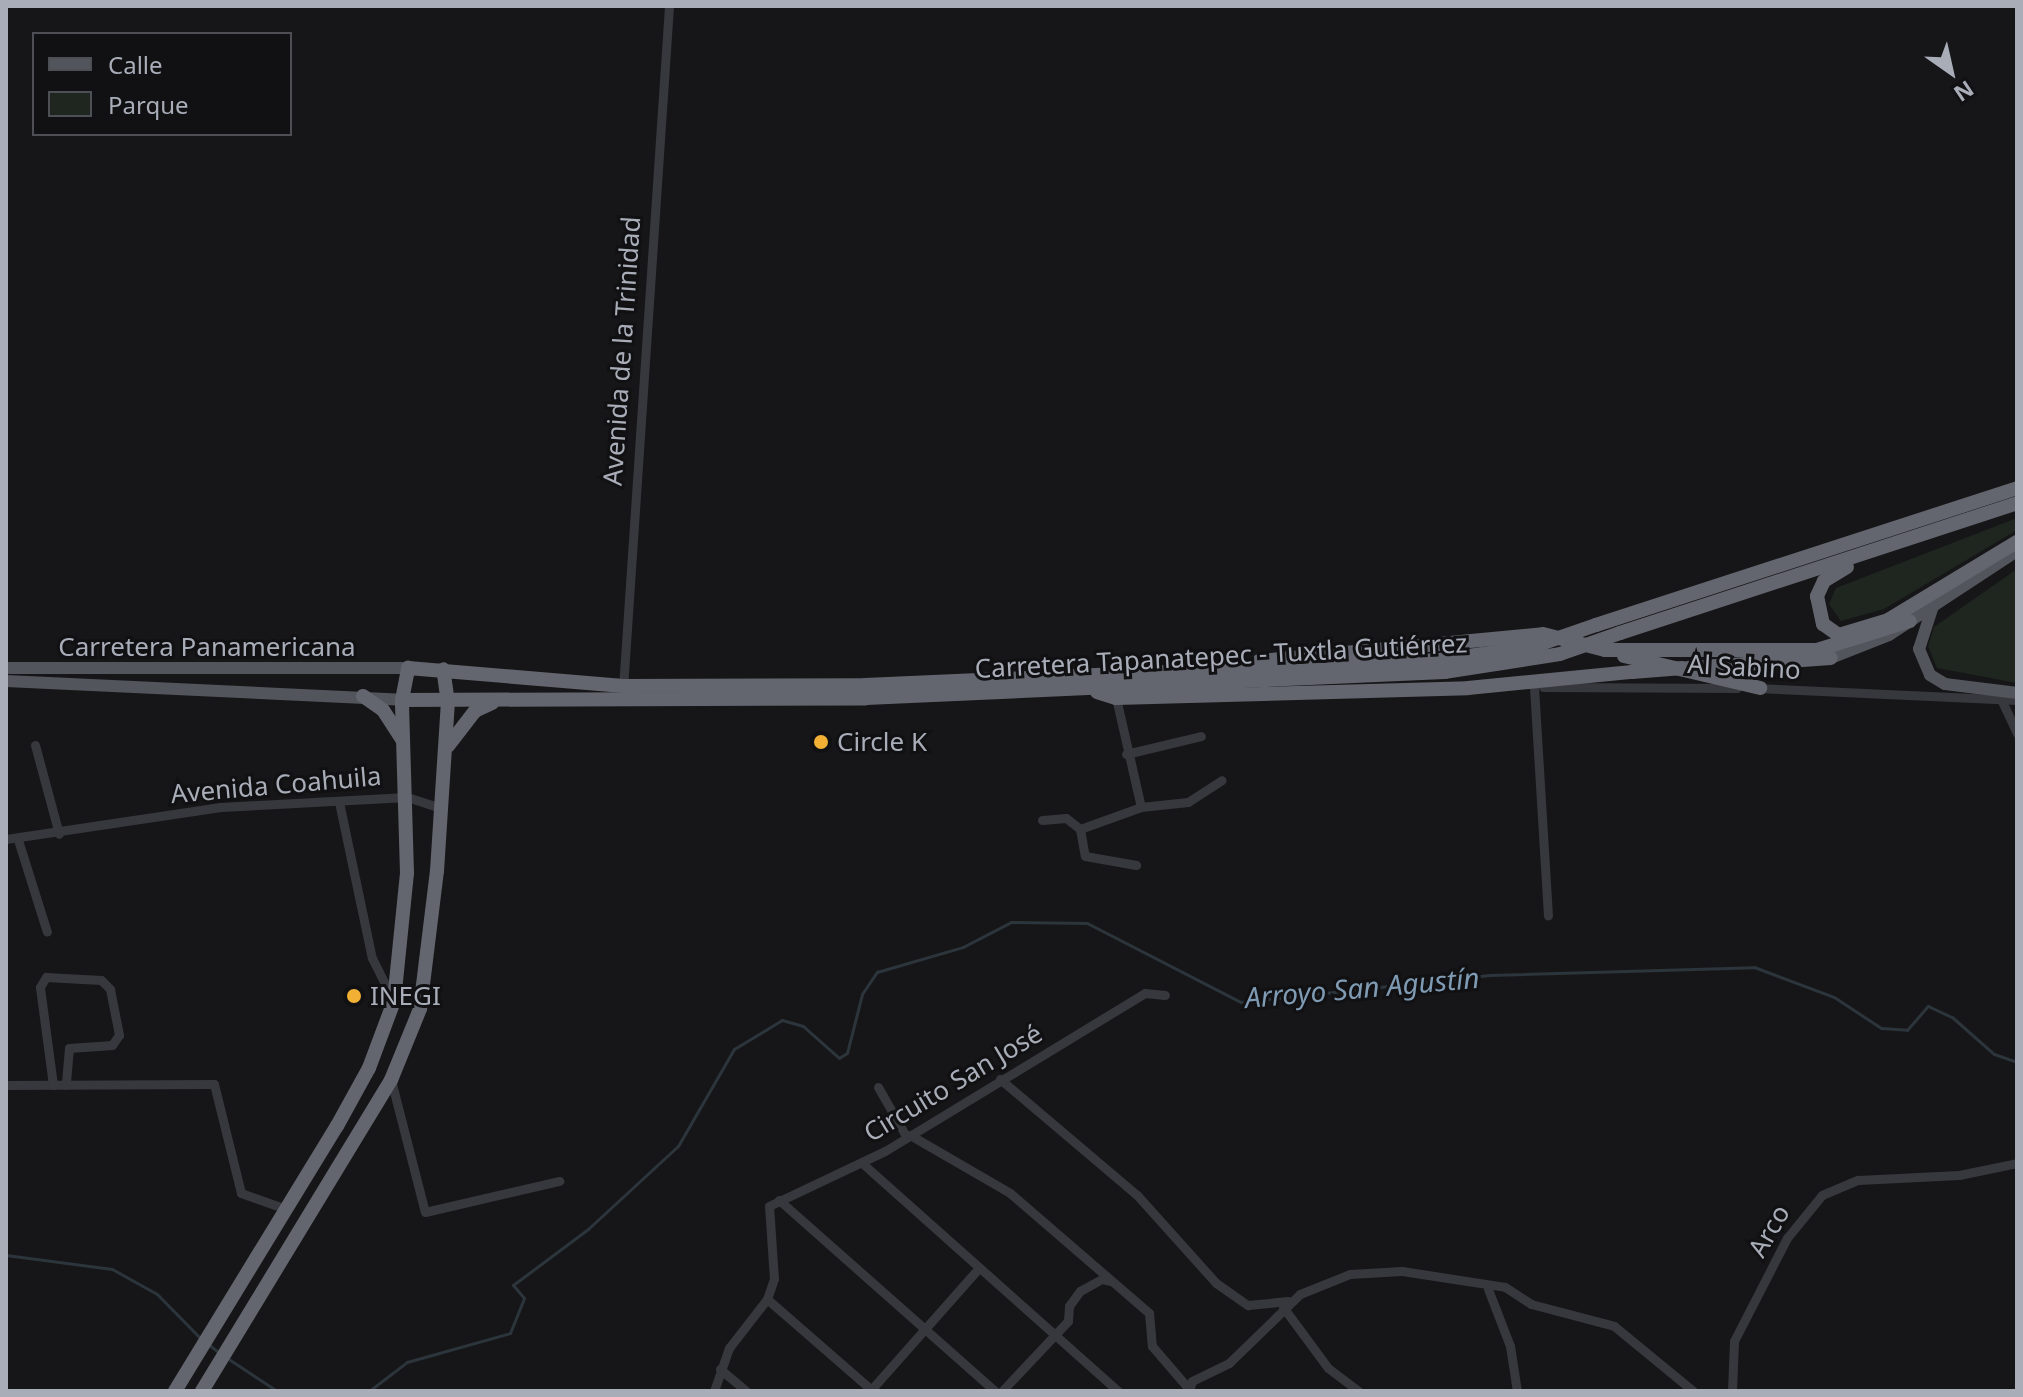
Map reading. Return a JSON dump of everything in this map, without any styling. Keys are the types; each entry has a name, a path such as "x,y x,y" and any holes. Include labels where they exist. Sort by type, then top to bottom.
{"highway":[{"name":"Carretera Tapanatepec - Tuxtla Gutiérrez","path":"402,700 448,703 622,693 1440,660 1532,647 2017,488"},
{"name":"Carretera Tapanatepec - Tuxtla Gutiérrez","path":"408,668 443,669 622,693 744,702 1444,672 1560,654 2017,503"},
{"path":"1887,547 1824,581 1816,606 1831,632 1853,635 1888,620 2017,542"},
{"path":"1605,650 1817,650 1910,621"},
{"path":"1213,670 1290,655 1543,634 1760,688"},
{"path":"1090,689 1116,698 1468,688 1632,672 1831,658"},
{"path":"175,1391 369,1068 394,1001 407,873 407,752 402,700 408,668"},
{"path":"202,1391 391,1080 420,1009 445,753 448,703 443,669"},
{"path":"363,696 391,720 407,752"},
{"path":"445,753 466,720 499,699"}],"main road":[{"path":"1831,658 1865,648 2017,551"},
{"path":"1933,606 1919,649 1930,675 1945,684 2017,693"},
{"name":"Carretera Panamericana","path":"6,668 408,668"},
{"name":"Carretera Panamericana","path":"6,681 402,700"}],"street":[{"name":"Avenida de la Trinidad","path":"622,693 669,6"},
{"path":"1534,687 1548,916"},
{"name":"Al Sabino","path":"1468,688 1760,688 2017,700"},
{"path":"1116,698 1126,754 1141,807"},
{"path":"2001,699 2017,734"},
{"path":"1126,754 1201,736"},
{"path":"35,745 59,834"},
{"path":"1080,829 1141,807 1188,802 1222,780"},
{"path":"407,797 441,808"},
{"name":"Avenida Coahuila","path":"6,839 59,834 221,807 407,797"},
{"path":"339,802 372,958 394,1001"},
{"path":"1042,820 1066,818 1080,829 1085,856 1136,865"},
{"path":"18,840 47,932"},
{"path":"53,1085 40,987 46,977 101,980 110,989 119,1035 112,1045 69,1048 66,1085"},
{"name":"Circuito San José","path":"767,1299 775,1263 769,1206 862,1163 1145,993 1165,995"},
{"path":"1000,1079 1137,1195 1216,1283 1248,1305 1286,1304"},
{"path":"391,1080 425,1212 559,1181"},
{"path":"6,1085 214,1084 241,1193 286,1209"},
{"path":"878,1087 908,1136 983,1174 1149,1313 1152,1346 1189,1390 1204,1373 1229,1363 1286,1304 1350,1274 1402,1271 1488,1289 1505,1287 1531,1304 1614,1326 1693,1391"},
{"path":"862,1163 976,1271 1118,1391"},
{"name":"Arco","path":"1732,1391 1734,1341 1795,1226 1822,1195 1858,1180 1959,1175 2017,1163"},
{"path":"779,1200 995,1391"},
{"path":"714,1391 720,1369 741,1330 767,1299 871,1390 976,1271"},
{"path":"1002,1391 1068,1321 1069,1306 1080,1291 1102,1279 1114,1282"},
{"path":"1488,1289 1510,1346 1517,1391"},
{"path":"1286,1304 1328,1368 1359,1391"},
{"path":"720,1369 746,1391"}],"green space":[{"path":"2017,518 2017,530 1884,609 1841,621 1829,604 1836,588"},
{"path":"2017,569 2017,683 1937,668 1928,646 1934,627"}],"waterway":[{"name":"Arroyo San Agustín","path":"369,1391 407,1362 510,1333 524,1298 513,1285 588,1229 678,1146 734,1049 782,1020 803,1026 839,1058 847,1053 862,994 877,972 963,947 1011,922 1087,923 1241,1002 1490,975 1754,967 1834,997 1881,1028 1907,1030 1928,1006 1952,1017 1994,1054 2017,1062"},
{"name":"Arroyo San Agustín","path":"6,1255 112,1269 157,1294 201,1339"},
{"name":"Arroyo San Agustín","path":"208,1344 221,1354"},
{"name":"Arroyo San Agustín","path":"227,1358 277,1391"}],"place":[{"name":"Circle K","path":"821,742"},
{"name":"INEGI","path":"354,996"}]}
